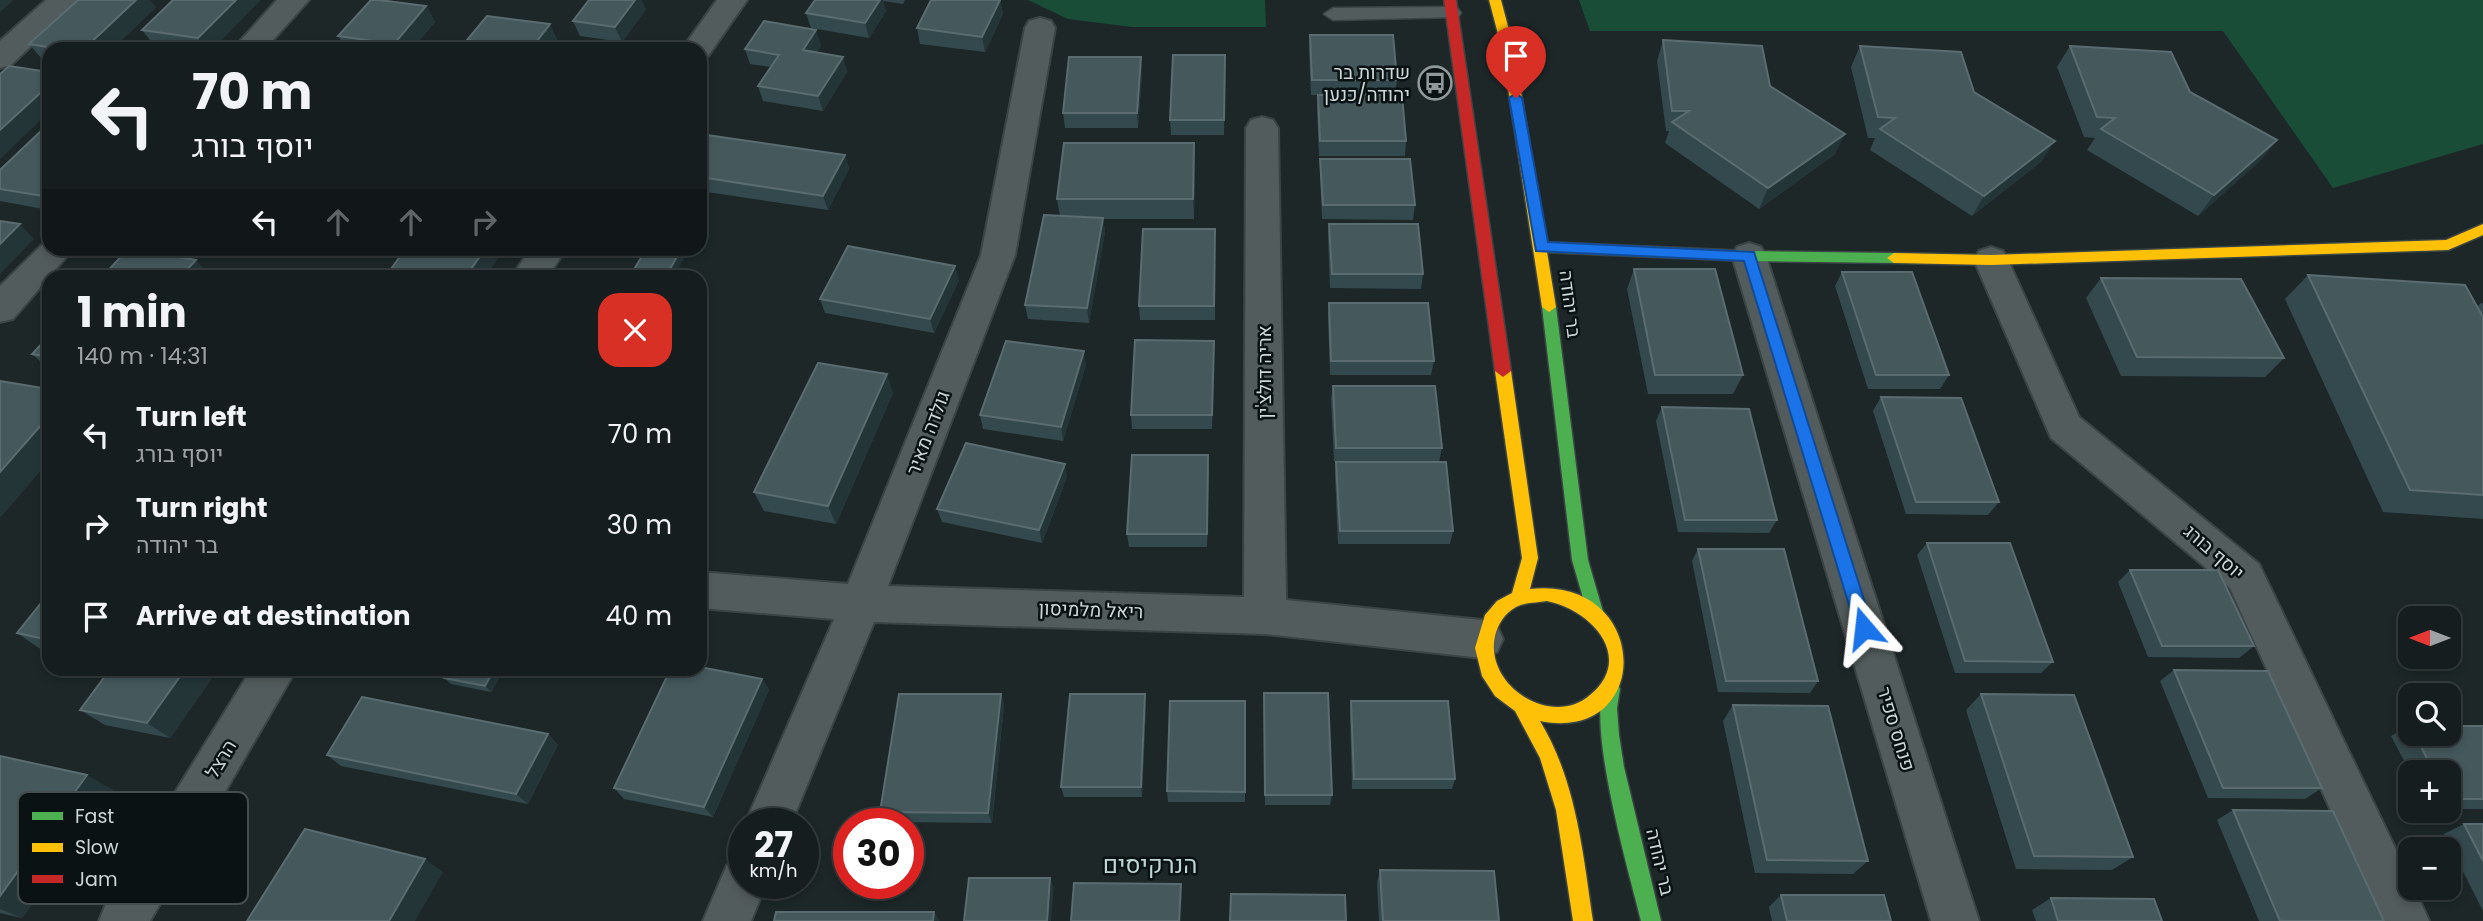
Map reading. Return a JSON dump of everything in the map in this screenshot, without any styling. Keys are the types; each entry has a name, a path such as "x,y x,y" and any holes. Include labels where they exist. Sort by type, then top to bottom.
{"street":[{"path":"0,58 64,0"},
{"path":"254,42 294,0"},
{"path":"702,42 732,0"},
{"name":"בר יהודה","path":"1495,0 1508,49 1541,247 1580,560 1596,615"},
{"path":"1451,7 1530,558 1519,597"},
{"name":"גולדה מאיר","path":"775,808 861,603 998,255 1040,28"},
{"name":"אריה דולצ'ין","path":"1262,128 1265,616"},
{"path":"1541,247 1749,256 1991,260 2448,245 2483,229"},
{"path":"0,309 50,256"},
{"name":"פנחס ספיר","path":"1749,256 1955,921"},
{"name":"יוסף בורג","path":"1991,260 2064,427 2245,576 2405,921"},
{"name":"ריאל מלמיסון","path":"707,591 861,603 1265,616 1482,639"},
{"path":"1522,707 1542,714 1582,712 1598,703 1611,689 1617,671 1617,652 1609,632 1596,615 1577,602 1538,594 1519,597 1494,614 1482,639 1482,652 1491,677 1499,689 1522,707 1539,728 1567,812 1583,921"},
{"name":"הרצל","path":"202,792 271,676"},
{"name":"בר יהודה","path":"1611,689 1607,701 1616,767 1651,921"},
{"path":"727,921 736,899"},
{"name":"הרצל","path":"124,921 134,904"}],"lane":[{"path":"1333,14 1451,7"}],"green space":[{"path":"1028,0 1265,0 1266,27 1132,27 1068,19"},
{"path":"1579,0 2483,0 2483,144 2333,188 2223,31 1590,31"}],"building":[{"path":"78,0 136,0 91,42 42,42 42,46 29,44"},
{"path":"173,0 236,0 198,38 142,30"},
{"path":"371,0 426,6 396,42 338,36"},
{"path":"589,0 635,0 615,27 573,21"},
{"path":"815,0 880,0 865,23 806,13"},
{"path":"931,0 1000,0 982,37 917,28"},
{"path":"487,16 550,24 536,42 467,40"},
{"path":"764,21 816,30 803,50 843,57 818,96 758,86 779,55 745,49"},
{"path":"1310,35 1393,35 1397,80 1312,80"},
{"path":"1663,40 1762,46 1770,86 1845,134 1768,188 1672,122 1689,111 1672,111"},
{"path":"1860,46 1961,52 1974,92 2055,141 1984,196 1880,129 1895,118 1878,117"},
{"path":"2070,46 2171,52 2190,92 2277,140 2214,195 2101,129 2115,118 2097,117"},
{"path":"1173,55 1225,55 1224,120 1170,120"},
{"path":"1069,57 1141,57 1137,113 1063,113"},
{"path":"9,66 42,71 42,91 0,130 0,74"},
{"path":"1318,95 1402,95 1406,141 1320,141"},
{"path":"42,130 42,196 0,189 0,170"},
{"path":"707,135 845,155 823,196 707,178"},
{"path":"1064,143 1194,143 1193,199 1057,199"},
{"path":"1320,159 1410,159 1415,205 1323,205"},
{"path":"1044,215 1103,218 1087,308 1025,305"},
{"path":"0,221 20,224 0,244"},
{"path":"1329,224 1418,224 1423,274 1332,274"},
{"path":"1143,229 1215,229 1214,306 1139,306"},
{"path":"848,246 955,266 930,319 820,299"},
{"path":"122,256 171,256 196,260 187,270 109,270"},
{"path":"400,256 480,256 470,270 391,269"},
{"path":"642,256 677,256 669,270 634,270"},
{"path":"1634,269 1715,269 1743,375 1655,375"},
{"path":"1842,272 1912,272 1949,375 1876,375"},
{"path":"2308,275 2465,285 2483,317 2483,495 2410,490"},
{"path":"2101,278 2241,279 2284,358 2137,357"},
{"path":"1329,303 1428,303 1434,361 1331,361"},
{"path":"1135,340 1214,341 1212,415 1131,415"},
{"path":"1006,341 1084,351 1061,427 980,415"},
{"path":"42,343 42,356 32,354"},
{"path":"818,363 887,374 828,506 754,492"},
{"path":"0,381 42,388 42,424 0,472"},
{"path":"1333,386 1435,386 1442,448 1336,448"},
{"path":"1881,397 1961,398 1999,502 1916,502"},
{"path":"1662,407 1749,409 1777,520 1685,520"},
{"path":"966,443 1065,464 1039,530 937,509"},
{"path":"1132,455 1208,455 1207,534 1127,534"},
{"path":"1336,462 1446,462 1453,531 1340,531"},
{"path":"1927,543 2010,543 2053,662 1965,661"},
{"path":"1698,549 1784,549 1818,681 1726,681"},
{"path":"2130,570 2218,570 2254,646 2162,646"},
{"path":"42,602 42,638 17,633"},
{"path":"707,668 762,679 704,807 614,788 667,676 707,676"},
{"path":"2174,670 2268,671 2322,788 2223,788"},
{"path":"105,676 180,676 147,723 80,710"},
{"path":"445,676 491,676 485,686 444,678"},
{"path":"1264,693 1328,693 1332,795 1265,795"},
{"path":"899,694 1001,694 988,813 924,812 924,808 881,808"},
{"path":"1070,694 1145,694 1141,787 1061,787"},
{"path":"1981,694 2074,695 2133,857 2034,856"},
{"path":"362,697 548,734 516,794 327,755"},
{"path":"1170,701 1245,701 1245,792 1167,791"},
{"path":"1351,701 1448,701 1455,779 1354,779"},
{"path":"1733,705 1828,706 1868,861 1767,860"},
{"path":"2461,726 2483,726 2483,799 2461,799 2461,760 2428,760 2421,746 2461,746"},
{"path":"0,756 87,775 75,792 18,792 18,871 0,896"},
{"path":"2233,810 2333,811 2384,921 2280,921"},
{"path":"2464,824 2483,824 2483,861"},
{"path":"305,829 425,859 389,921 247,921"},
{"path":"1380,870 1494,871 1499,921 1383,921"},
{"path":"969,878 1050,878 1047,921 964,921"},
{"path":"1074,883 1181,884 1179,921 1071,921"},
{"path":"1231,894 1345,895 1346,921 1230,921"},
{"path":"1781,895 1884,895 1891,921 1787,921"},
{"path":"2051,898 2154,899 2162,921 2058,921"},
{"path":"776,912 934,912 933,921 774,921"}],"traffic: fast":[{"path":"1541,247 1749,256 1894,258"},
{"path":"1549,307 1580,560 1596,615"},
{"path":"1611,689 1610,735 1615,767 1651,921"}],"traffic: slow":[{"path":"1495,0 1508,49 1549,307"},
{"path":"1894,258 1991,260 2448,245 2483,229"},
{"path":"1503,371 1530,558 1519,597"},
{"path":"1547,594 1570,600 1591,611 1606,628 1615,649 1615,671 1607,692 1588,708 1566,715 1542,713 1520,704 1501,690 1488,671 1483,648 1489,624 1503,606 1515,599 1547,594"},
{"path":"1522,707 1549,757 1558,783 1570,837 1583,921"}],"traffic: jam":[{"path":"1450,0 1503,371"}],"place":[{"name":"שדרות בר יהודה/כנען","path":"1435,83"}],"district":[{"name":"הנרקיסים","path":"1150,864"}],"route":[{"path":"1516,98 1541,247 1749,256 1864,628"}]}
